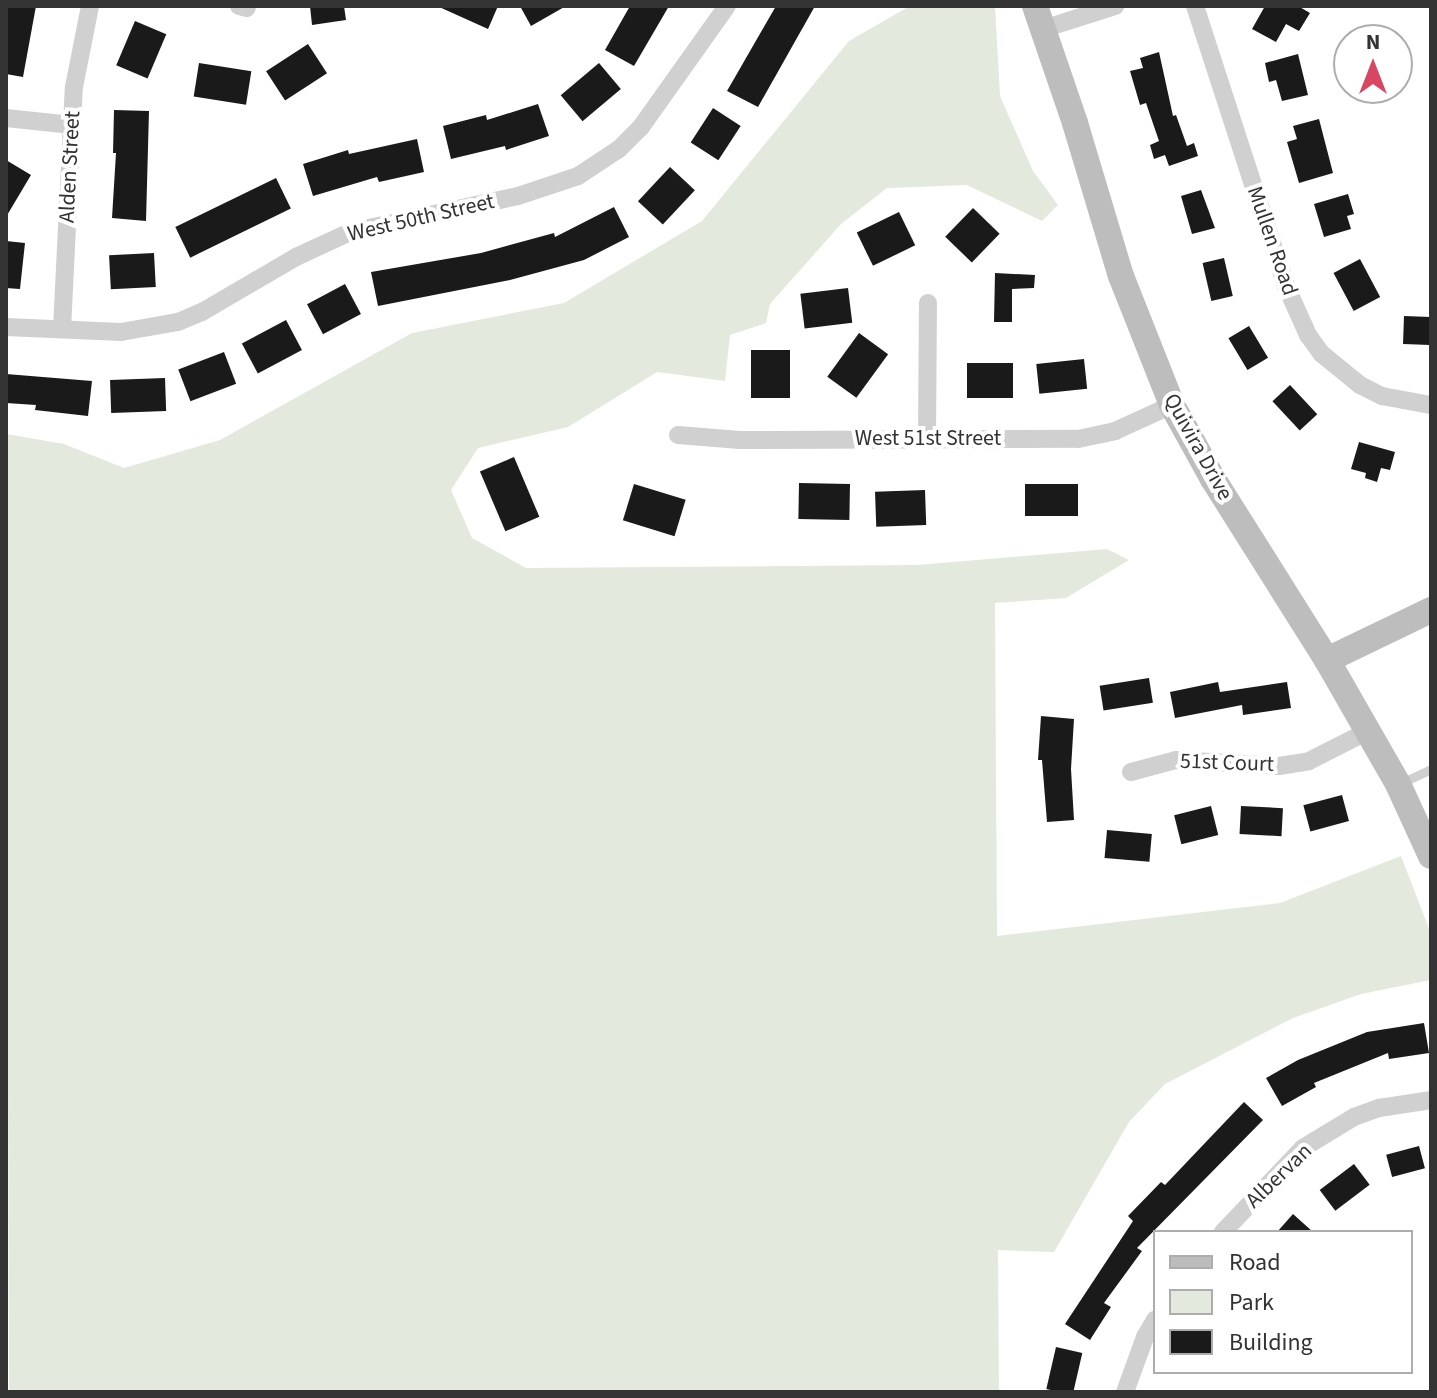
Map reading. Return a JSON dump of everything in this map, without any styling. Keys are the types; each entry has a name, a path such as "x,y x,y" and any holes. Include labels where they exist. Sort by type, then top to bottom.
{"main road":[{"name":"Quivira Drive","path":"1039,17 1121,276 1172,405 1213,479 1327,660 1398,784 1431,856"},
{"path":"1327,660 1431,610"}],"street":[{"name":"Alden Street","path":"62,329 76,66 90,6"},
{"name":"West 50th Street","path":"6,327 121,332 178,322 202,312 296,257 350,232 528,193 592,169 641,127 727,6"},
{"path":"1039,17 1115,6"},
{"name":"Mullen Road","path":"1195,6 1286,286 1308,335 1322,354 1360,385 1382,396 1431,405"},
{"path":"6,118 72,125"},
{"path":"927,439 928,303"},
{"name":"West 51st Street","path":"678,435 740,440 1078,439 1115,431 1172,405"},
{"name":"51st Court","path":"1131,772 1176,760 1279,766 1309,761 1346,745 1366,732"},
{"name":"Albervan","path":"1225,1230 1303,1148 1354,1117 1379,1108 1431,1100"},
{"path":"1125,1392 1153,1323"}],"lane":[{"path":"1398,784 1431,769"}],"green space":[{"path":"910,6 995,6 1000,96 1033,171 1058,205 1042,221 967,185 887,188 841,224 770,304 766,323 730,335 725,381 657,372 568,427 478,448 451,490 472,538 526,568 918,565 1107,549 1129,560 1066,598 995,603 997,936 1280,903 1401,856 1431,934 1431,980 1361,994 1293,1018 1165,1084 1129,1122 1054,1252 998,1250 999,1392 9,1392 6,434 64,444 124,468 220,440 412,333 564,303 702,221 849,41"}],"building":[{"path":"6,6 36,6 23,77 6,74"},
{"path":"310,6 344,6 346,20 312,25"},
{"path":"437,6 498,6 488,29"},
{"path":"520,6 566,6 531,26"},
{"path":"630,6 669,6 634,66 605,50"},
{"path":"776,6 815,6 758,107 727,91"},
{"path":"1265,6 1298,6 1310,13 1299,31 1286,24 1276,42 1252,29"},
{"path":"135,21 166,34 148,78 116,65"},
{"path":"308,44 327,73 285,101 266,71"},
{"path":"1159,52 1173,116 1176,115 1187,146 1194,143 1198,156 1169,166 1165,155 1154,159 1150,145 1159,141 1146,103 1140,105 1130,71 1143,68 1140,58"},
{"path":"1298,54 1308,95 1282,101 1276,80 1269,82 1265,63"},
{"path":"199,63 251,71 246,105 194,97"},
{"path":"599,63 621,89 583,121 561,95"},
{"path":"538,104 549,136 506,150 505,146 451,159 443,126 486,115 487,120"},
{"path":"713,108 741,126 718,160 691,142"},
{"path":"114,110 149,111 146,221 112,218 116,153 113,153"},
{"path":"1319,119 1333,173 1299,183 1287,142 1297,139 1293,126"},
{"path":"417,139 424,172 379,182 377,177 313,196 303,164 348,150 349,154"},
{"path":"6,160 31,175 6,217"},
{"path":"670,167 695,190 663,225 638,201"},
{"path":"276,178 291,209 190,258 175,227"},
{"path":"1201,190 1215,228 1192,234 1181,196"},
{"path":"1348,194 1354,214 1347,216 1351,229 1324,237 1314,204"},
{"path":"614,207 629,237 584,260 510,280 378,306 371,272 481,253 554,233 555,237"},
{"path":"973,208 1000,234 972,262 945,237"},
{"path":"899,212 915,245 873,266 857,233"},
{"path":"6,241 25,243 20,289 6,288"},
{"path":"154,253 156,287 111,289 109,255"},
{"path":"1224,258 1233,296 1211,301 1203,263"},
{"path":"1360,259 1380,297 1354,311 1334,273"},
{"path":"995,273 1035,275 1034,288 1012,289 1012,322 994,322"},
{"path":"345,284 361,314 323,334 307,304"},
{"path":"848,288 852,323 805,329 800,294"},
{"path":"1404,316 1431,317 1430,345 1403,344"},
{"path":"286,320 302,350 258,373 242,343"},
{"path":"1249,326 1268,358 1247,370 1228,338"},
{"path":"859,333 888,354 856,398 827,377"},
{"path":"751,350 790,350 790,398 751,398"},
{"path":"224,352 236,384 190,401 178,370"},
{"path":"1084,359 1087,389 1039,394 1036,364"},
{"path":"967,363 1013,363 1013,398 967,398"},
{"path":"6,374 92,381 88,416 35,410 36,405 6,403"},
{"path":"165,378 166,411 111,413 110,380"},
{"path":"1290,385 1317,414 1300,431 1272,401"},
{"path":"1359,442 1395,452 1390,470 1381,468 1377,482 1365,478 1366,473 1351,469"},
{"path":"514,457 539,517 505,531 480,471"},
{"path":"799,483 850,484 849,520 798,519"},
{"path":"634,484 686,500 675,536 623,520"},
{"path":"1025,484 1078,484 1078,516 1025,516"},
{"path":"925,490 926,525 876,527 875,492"},
{"path":"1149,678 1153,703 1104,711 1100,686"},
{"path":"1218,682 1220,692 1287,682 1291,708 1243,715 1242,705 1175,718 1170,692"},
{"path":"1041,716 1074,719 1071,769 1074,820 1047,822 1042,760 1038,760"},
{"path":"1342,795 1349,821 1310,831 1303,805"},
{"path":"1211,806 1218,835 1181,844 1174,815"},
{"path":"1241,806 1283,808 1281,836 1240,834"},
{"path":"1107,830 1152,834 1149,862 1105,858"},
{"path":"1424,1023 1429,1053 1389,1059 1388,1053 1314,1083 1316,1087 1282,1106 1266,1078 1298,1060 1367,1032"},
{"path":"1244,1102 1263,1120 1137,1248 1142,1251 1104,1303 1111,1307 1090,1340 1065,1324 1133,1221 1128,1216 1161,1182 1165,1185"},
{"path":"1419,1146 1425,1168 1392,1177 1386,1155"},
{"path":"1354,1164 1370,1185 1335,1211 1320,1190"},
{"path":"1293,1214 1311,1230 1279,1230"},
{"path":"1056,1347 1082,1353 1073,1392 1046,1389"}]}
